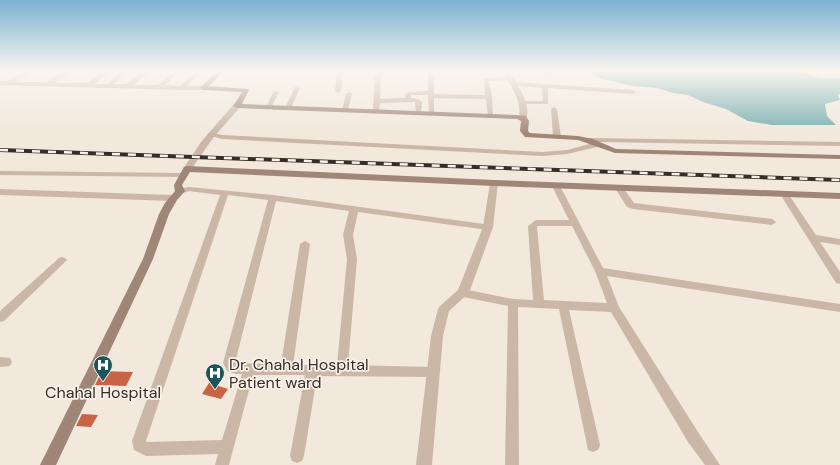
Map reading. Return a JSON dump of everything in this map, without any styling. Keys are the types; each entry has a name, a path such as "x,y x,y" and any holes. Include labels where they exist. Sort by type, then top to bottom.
{"main road":[{"path":"244,93 237,106 523,118 525,121 525,134 585,140 615,151 840,157"},
{"path":"48,465 103,356 149,255 165,212 176,195 178,184 186,172 840,196"}],"street":[{"path":"269,108 276,93"},
{"path":"288,108 295,93"},
{"path":"376,111 377,93"},
{"path":"408,100 408,95 410,93 489,97"},
{"path":"488,93 491,116"},
{"path":"517,93 524,112 523,118"},
{"path":"521,102 546,103 545,93"},
{"path":"345,110 348,94"},
{"path":"431,113 432,94"},
{"path":"376,101 417,100 419,113"},
{"path":"0,173 186,172 196,153 210,134 237,106"},
{"path":"554,109 557,137"},
{"path":"210,134 230,137 542,154 567,152 598,144"},
{"path":"585,140 840,144"},
{"path":"424,465 437,336 444,309 464,293 488,227 494,183"},
{"path":"556,186 600,270 614,308 693,437 713,465"},
{"path":"619,188 630,205 633,206 772,222"},
{"path":"0,192 176,195 189,189 273,198 488,227"},
{"path":"225,192 139,441 139,445 146,449 227,447"},
{"path":"784,194 840,280"},
{"path":"273,198 229,363 231,367 286,370 434,372"},
{"path":"342,371 352,259 348,235 354,210"},
{"path":"539,304 532,226 536,224 574,222"},
{"path":"813,238 840,242"},
{"path":"286,370 305,244"},
{"path":"0,318 62,260"},
{"path":"600,270 840,308"},
{"path":"464,293 513,303 614,308"},
{"path":"512,465 513,303"},
{"path":"563,305 593,445"},
{"path":"222,465 249,369"},
{"path":"297,456 312,370"}],"water":[{"path":"673,93 840,93 838,95 840,100 825,104 827,116 836,125 772,125 748,121 726,109 703,102 688,95"}],"building":[{"path":"102,371 133,372 126,386 95,385"},
{"path":"209,383 228,389 221,399 202,394"},
{"path":"82,414 98,415 91,427 76,426"}],"railway":[{"path":"0,150 840,180"}],"place":[{"name":"Chahal Hospital","path":"103,382"},
{"name":"Dr. Chahal Hospital Patient ward","path":"215,390"}]}
